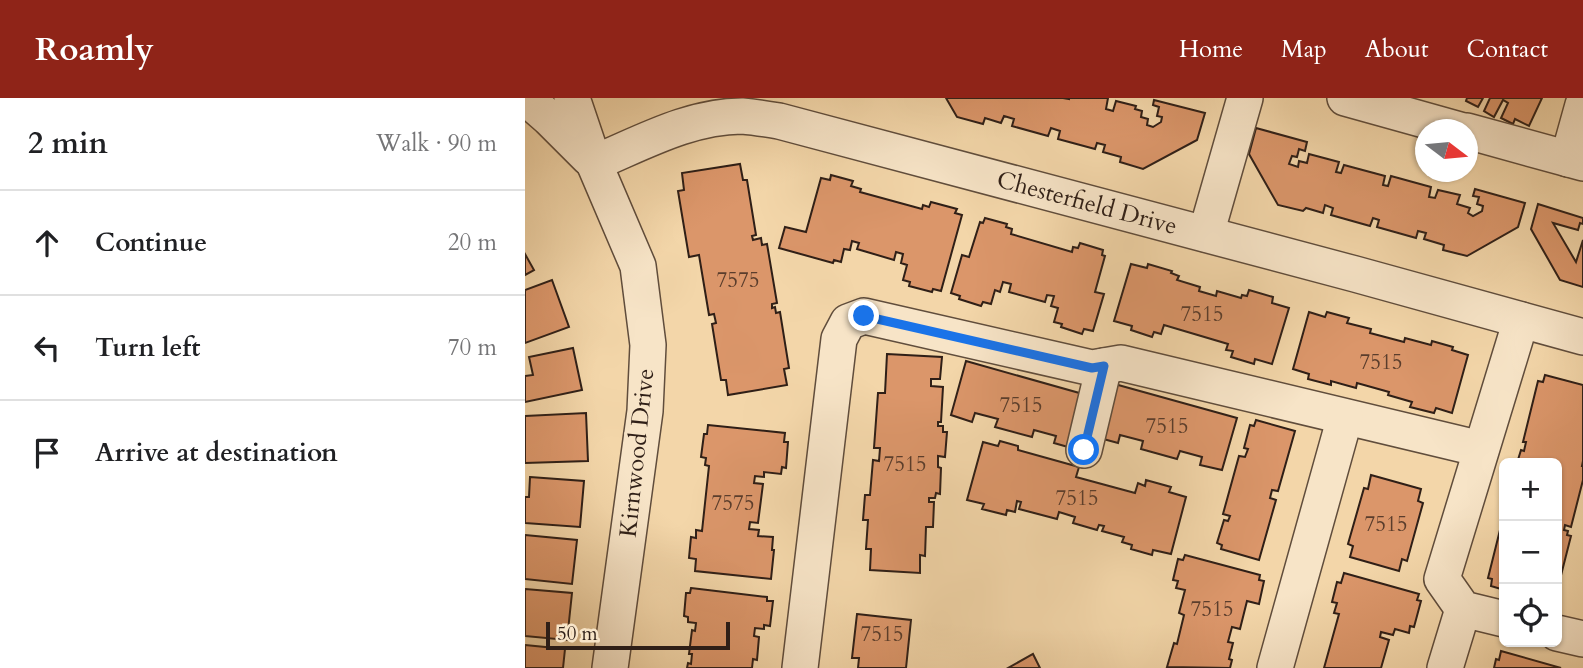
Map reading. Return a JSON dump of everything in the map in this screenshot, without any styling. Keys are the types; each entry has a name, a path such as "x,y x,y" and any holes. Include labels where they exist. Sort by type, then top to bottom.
{"street":[{"name":"Kirnwood Drive","path":"526,98 593,163"},
{"name":"Kirnwood Drive","path":"572,98 593,163 638,266 648,345 645,411 610,668"},
{"path":"1206,234 1245,98"},
{"path":"1345,98 1420,119"},
{"path":"1478,134 1575,161 1583,105"},
{"name":"Chesterfield Drive","path":"593,163 675,129 706,120 742,116 762,108 779,121 1583,337"},
{"path":"800,668 839,339 848,322 864,316 1092,368 1121,363 1481,449"},
{"path":"1499,618 1463,609 1442,579 1521,320"},
{"path":"1084,450 1104,366"},
{"path":"1275,668 1345,417"},
{"path":"1445,668 1463,609"},
{"path":"1562,634 1583,639"}],"building":[{"path":"946,98 1108,98 1106,109 1113,111 1116,101 1136,106 1135,109 1142,111 1141,117 1148,119 1147,125 1153,127 1161,122 1162,117 1157,116 1159,107 1153,105 1154,100 1205,113 1197,140 1143,169 1120,162 1121,157 1103,152 1105,145 1097,143 1095,149 1058,139 1060,131 1051,128 1048,136 1012,126 1014,119 1004,116 1001,123 985,118 983,124 957,117"},
{"path":"1467,98 1483,98 1478,107 1466,101"},
{"path":"1490,98 1542,98 1529,126 1515,119 1513,124 1501,118 1508,103 1503,100 1494,117 1484,111"},
{"path":"1256,128 1307,142 1305,151 1299,149 1297,157 1292,156 1289,164 1298,167 1299,161 1307,163 1309,154 1339,162 1336,172 1341,173 1344,165 1385,176 1383,185 1388,186 1391,176 1431,187 1429,197 1435,198 1438,190 1460,195 1457,204 1470,208 1468,213 1473,216 1482,211 1483,206 1477,204 1479,197 1473,196 1475,189 1525,203 1518,227 1467,256 1443,250 1444,245 1424,239 1426,233 1418,231 1416,238 1377,227 1379,220 1373,218 1370,226 1331,215 1333,208 1325,205 1323,213 1278,205 1249,154"},
{"path":"740,164 743,180 747,180 756,235 752,236 753,240 761,238 762,245 767,244 777,303 772,304 772,308 775,307 776,313 780,312 789,368 784,369 787,385 728,395 726,380 721,380 712,324 716,323 714,314 709,315 699,255 689,257 678,191 684,190 682,173"},
{"path":"831,175 853,181 851,186 861,189 860,192 922,209 923,205 929,207 931,202 957,209 955,213 962,215 941,291 933,289 932,292 909,286 910,282 903,280 907,265 901,263 903,254 896,252 894,260 857,249 859,243 852,241 850,250 844,249 841,262 834,260 833,263 779,248 785,227 806,232 821,178 830,180"},
{"path":"1538,204 1583,218 1583,224 1580,223 1578,230 1553,223 1576,262 1583,240 1583,287 1560,280 1531,229"},
{"path":"985,218 1007,224 1006,227 1012,229 1011,234 1072,252 1073,247 1078,248 1080,243 1103,250 1102,255 1105,256 1095,292 1104,294 1093,331 1084,329 1082,334 1061,327 1062,324 1054,322 1058,308 1051,306 1054,296 1047,295 1045,302 1009,292 1011,284 1003,282 1000,292 995,290 991,304 983,302 981,306 959,299 960,296 951,293 962,255 969,257 980,222 983,223"},
{"path":"525,254 534,270 525,275"},
{"path":"1131,264 1147,268 1148,264 1172,271 1171,273 1179,276 1177,280 1200,287 1199,291 1216,296 1217,291 1241,298 1242,295 1247,296 1249,290 1273,297 1272,303 1289,308 1272,364 1255,359 1254,364 1231,357 1233,351 1226,350 1228,344 1164,325 1161,334 1154,332 1152,337 1131,330 1132,326 1114,321"},
{"path":"552,280 569,327 525,343 525,290"},
{"path":"1309,312 1325,317 1327,312 1349,318 1347,323 1371,329 1370,333 1404,342 1405,338 1431,345 1432,341 1468,355 1452,413 1436,408 1434,413 1410,407 1412,402 1357,383 1356,388 1331,381 1331,385 1308,379 1309,374 1293,369"},
{"path":"573,348 582,390 525,402 525,376 533,375 529,357"},
{"path":"887,354 942,357 940,379 931,379 931,386 943,387 941,422 938,422 938,426 943,426 943,432 947,432 945,457 938,456 938,467 941,468 940,494 936,493 935,498 929,498 929,502 934,502 933,527 926,527 925,556 920,555 920,573 870,570 871,549 866,549 868,520 863,520 865,495 870,495 873,460 879,461 880,448 874,448 878,393 885,393"},
{"path":"966,361 1090,396 1075,449 1054,443 1056,436 1034,430 1032,437 995,427 998,419 975,413 972,422 951,415"},
{"path":"1545,375 1583,385 1583,480 1571,527 1565,525 1564,530 1571,536 1562,571 1562,458 1519,458 1521,450 1524,451 1526,442 1523,442 1538,381 1543,382"},
{"path":"1111,383 1237,418 1222,470 1200,465 1202,457 1180,451 1177,459 1141,449 1143,441 1120,435 1118,443 1096,437"},
{"path":"586,413 588,461 525,463 525,416"},
{"path":"1256,420 1295,431 1278,491 1272,490 1270,498 1276,500 1259,560 1221,549 1222,545 1217,543 1224,520 1228,521 1230,516 1223,514 1239,456 1245,457 1248,449 1244,448 1250,425 1254,426"},
{"path":"708,425 785,433 784,442 788,442 786,468 782,467 781,474 764,472 764,477 755,476 754,483 763,484 758,523 750,522 749,529 759,530 758,536 773,537 771,579 695,571 696,559 689,558 691,537 696,538 696,530 702,531 709,466 705,465 706,458 701,457"},
{"path":"1000,441 1018,446 1018,450 1079,467 1076,477 1135,493 1138,483 1145,486 1146,480 1171,487 1169,492 1186,497 1171,554 1153,550 1152,555 1131,549 1132,545 1122,542 1124,537 1102,531 1104,526 1099,525 1097,530 1073,523 1075,517 1059,512 1057,519 1019,509 1021,502 1017,501 1015,512 1007,510 1006,515 982,509 984,504 967,500 983,442 998,446"},
{"path":"1371,475 1421,489 1418,501 1423,503 1407,561 1402,559 1399,571 1350,557 1353,546 1348,544 1364,488 1368,489"},
{"path":"530,477 584,481 580,527 525,523 525,497 529,497"},
{"path":"1499,534 1499,588 1491,586 1492,579 1488,578"},
{"path":"525,535 577,540 572,584 525,579"},
{"path":"1185,555 1260,575 1259,580 1264,581 1259,604 1247,601 1240,629 1232,627 1228,642 1233,643 1230,668 1167,667 1174,643 1177,644 1184,615 1179,613 1185,590 1176,588 1178,581 1173,580 1178,559 1183,560"},
{"path":"1344,573 1419,594 1417,600 1421,601 1414,627 1410,626 1409,633 1395,629 1393,635 1381,632 1380,637 1389,640 1381,668 1324,668 1339,614 1334,613 1337,603 1332,602 1337,582 1341,583"},
{"path":"691,588 767,597 767,601 773,601 770,626 764,625 764,629 755,628 754,636 759,637 757,660 753,659 752,668 687,668 688,663 691,664 692,654 689,654 692,630 695,631 696,623 688,622 688,617 684,616 686,593 690,593"},
{"path":"525,589 572,593 567,640 525,636"},
{"path":"857,614 911,620 906,668 858,668 859,658 852,658"},
{"path":"525,645 565,649 563,668 525,668"},
{"path":"1501,651 1561,668 1494,668"},
{"path":"1033,654 1040,668 1008,668"}],"route":[{"path":"864,316 1092,368 1104,366 1084,450"}]}
